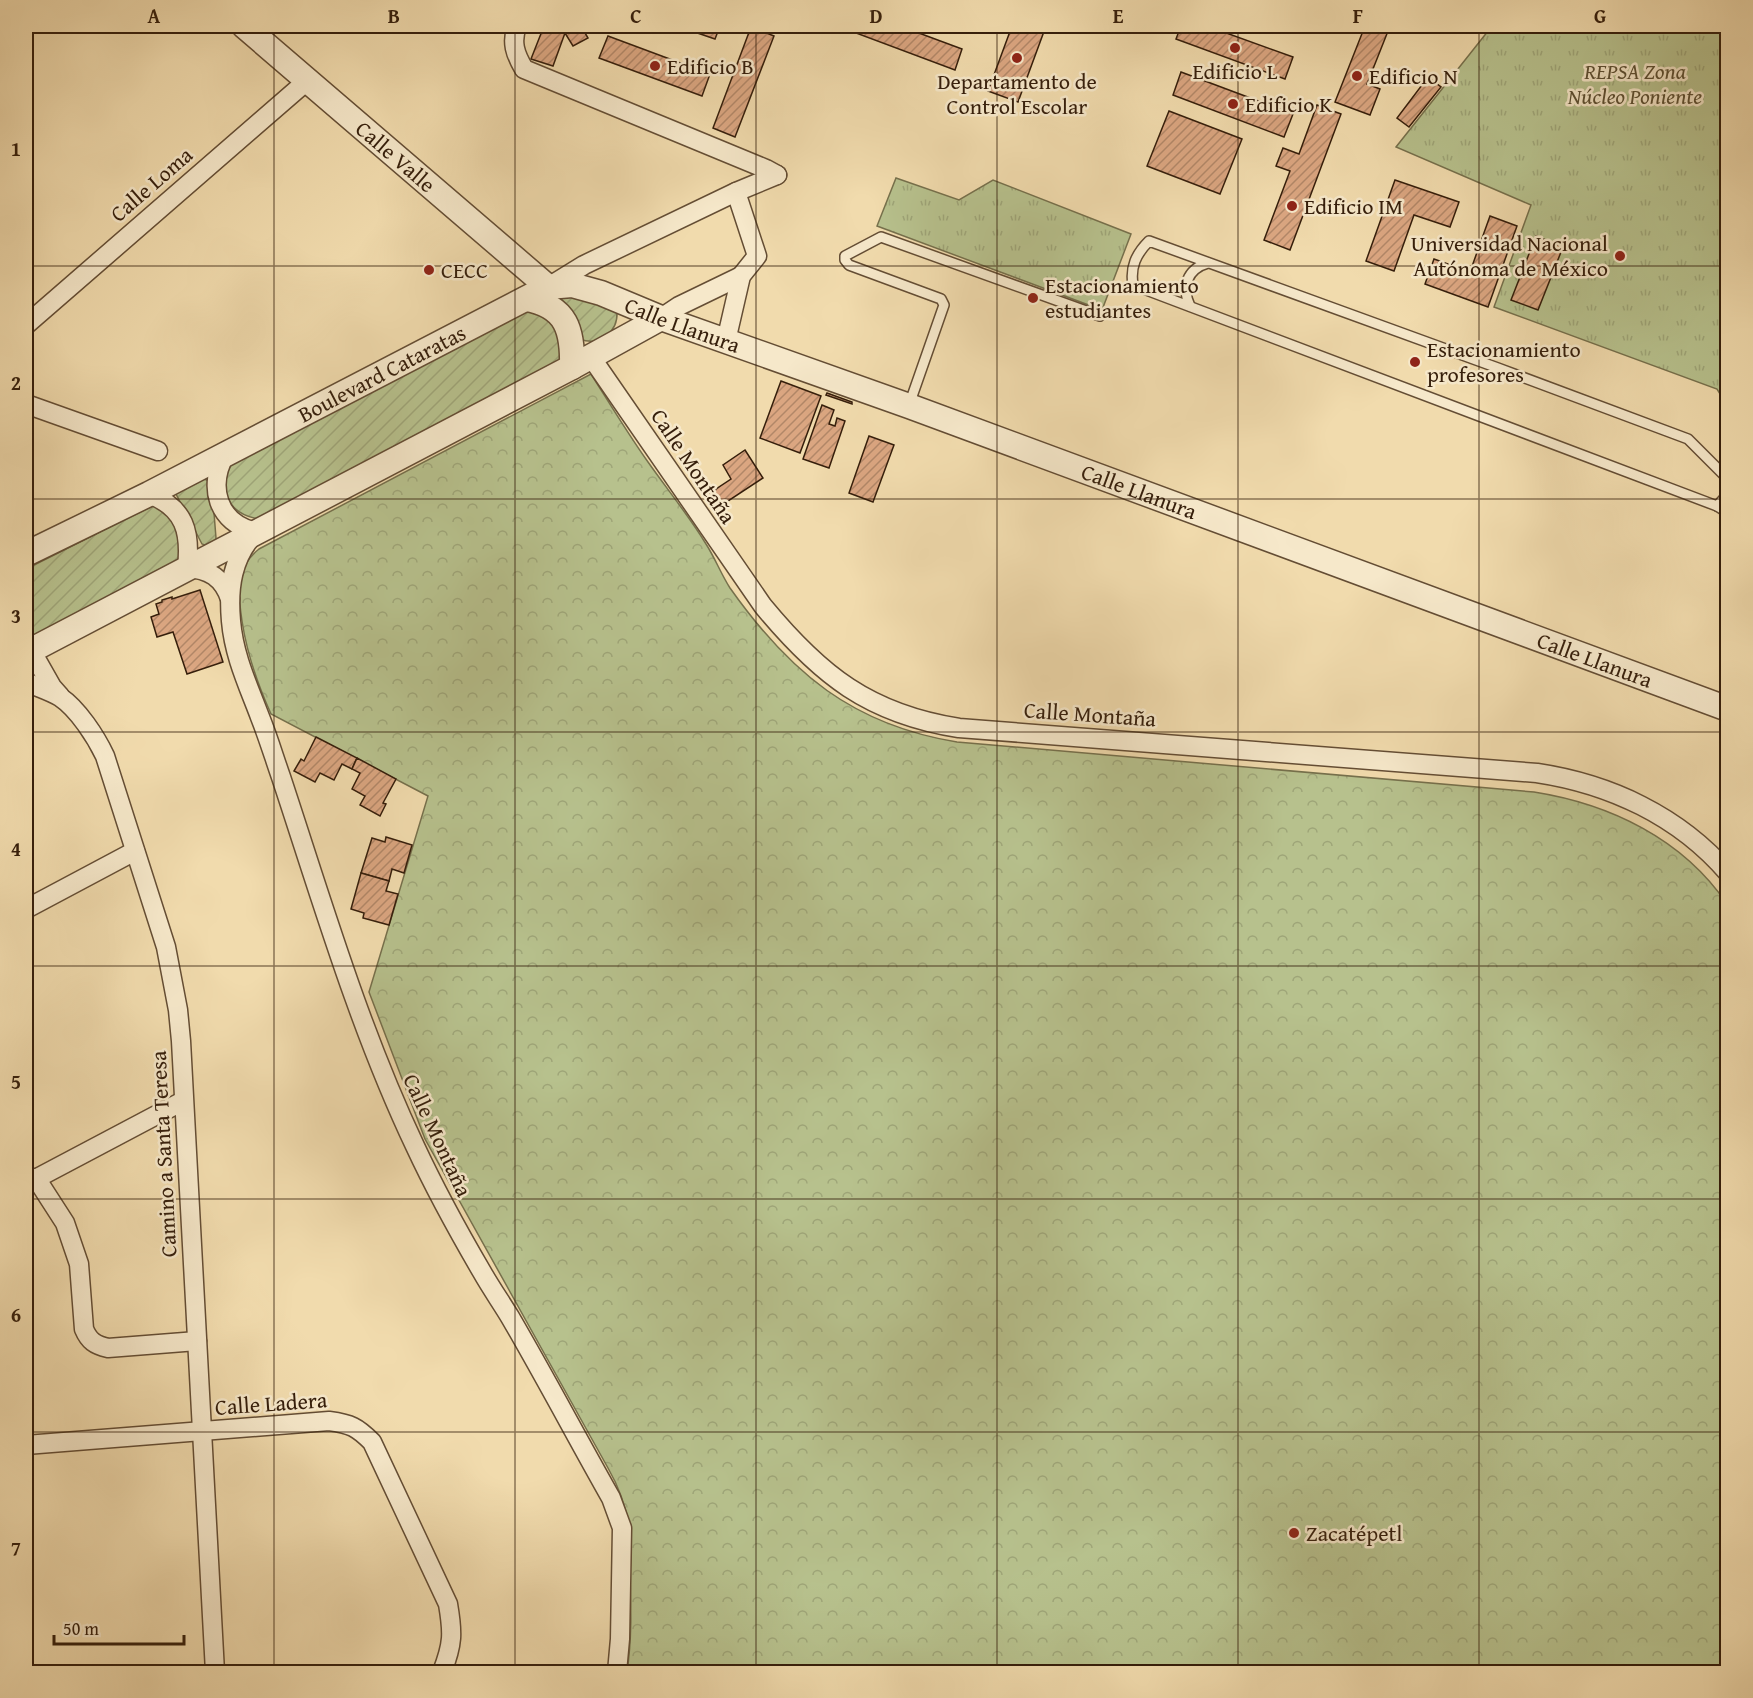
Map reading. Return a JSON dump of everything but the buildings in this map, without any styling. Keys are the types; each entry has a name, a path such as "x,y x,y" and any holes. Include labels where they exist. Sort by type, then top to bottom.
{"street":[{"name":"Calle Valle","path":"244,26 548,287"},
{"name":"Boulevard Cataratas","path":"26,554 149,494 526,299 584,265 736,192 777,175 524,69 516,56 514,35 517,26"},
{"name":"Calle Loma","path":"26,325 308,80"},
{"path":"61,698 28,652 581,362 679,306 741,276 757,256 736,192"},
{"path":"726,341 741,276"},
{"name":"Calle Llanura","path":"548,287 572,285 601,293 661,318 909,406 1728,709"},
{"path":"526,299 536,300 554,310 567,326 581,362"},
{"name":"Calle Montaña","path":"581,362 777,623 822,669 857,694 876,704 916,719 959,728 1557,776 1584,782 1616,794 1659,815 1704,849 1728,873"},
{"path":"26,404 158,451"},
{"path":"226,453 217,474 216,485 221,507 235,524 243,529 256,532"},
{"path":"149,494 169,504 183,522 189,545 187,568"},
{"name":"Calle Montaña","path":"256,532 246,543 232,575 230,599 234,644 240,665 261,718 356,1003 393,1099 445,1207 510,1316 611,1498 622,1528 620,1639 617,1672"},
{"name":"Calle Montaña","path":"187,568 204,570 217,576 230,599"},
{"name":"Camino a Santa Teresa","path":"26,682 61,698 85,722 96,737 105,756 156,916 173,980 181,1041 215,1672"},
{"path":"26,909 135,851"},
{"path":"183,1101 31,1181 65,1223 79,1264 84,1329 88,1338 96,1346 108,1348 198,1341"},
{"name":"Calle Ladera","path":"26,1445 329,1421 348,1424 359,1430 372,1442 448,1604 453,1632 448,1657 442,1672"}],"lane":[{"path":"909,406 944,305 941,299 846,263 845,256 881,237 1100,316"},
{"path":"1728,479 1688,439 1149,241 1138,253 1132,277 1133,285 1718,506 1728,513"},
{"path":"1190,306 1185,290 1186,282 1194,269 1208,263"},
{"path":"1718,506 1728,494"}],"green space":[{"name":"Universidad Nacional Autónoma de México","path":"1492,26 1727,26 1727,405 1717,389 1494,307 1531,205 1396,147"},
{"path":"896,178 959,200 993,180 1131,234 1102,310 877,226"},
{"path":"567,293 617,312 611,331 594,341 580,339 560,304"},
{"path":"538,306 546,312 569,357 258,519 238,511 231,504 225,488 229,469 235,459"},
{"path":"591,374 619,419 709,549 730,588 776,646 801,670 827,690 855,708 886,723 920,734 957,742 1534,792 1590,805 1642,828 1667,843 1709,881 1727,904 1727,1672 627,1672 631,1612 631,1552 630,1529 622,1498 608,1468 425,1139 369,992 428,796 271,714 250,657 239,601 240,582 245,565 259,549"},
{"path":"202,478 209,481 212,488 216,538 216,542 207,546 202,544 176,494 176,491"},
{"path":"152,506 158,506 171,514 183,551 182,559 34,636 26,637 26,569"}],"place":[{"name":"Edificio L","path":"1235,48"},
{"name":"Departamento de Control Escolar","path":"1017,58"},
{"name":"Edificio B","path":"655,66"},
{"name":"Edificio N","path":"1357,76"},
{"name":"Edificio K","path":"1233,104"},
{"name":"Edificio IM","path":"1292,206"},
{"name":"Universidad Nacional Autónoma de México","path":"1620,256"},
{"name":"CECC","path":"429,270"},
{"name":"Estacionamiento estudiantes","path":"1033,298"},
{"name":"Estacionamiento profesores","path":"1415,362"},
{"name":"Zacatépetl","path":"1294,1533"}],"park label":[{"name":"REPSA Zona Núcleo Poniente","path":"1635,84"}]}
